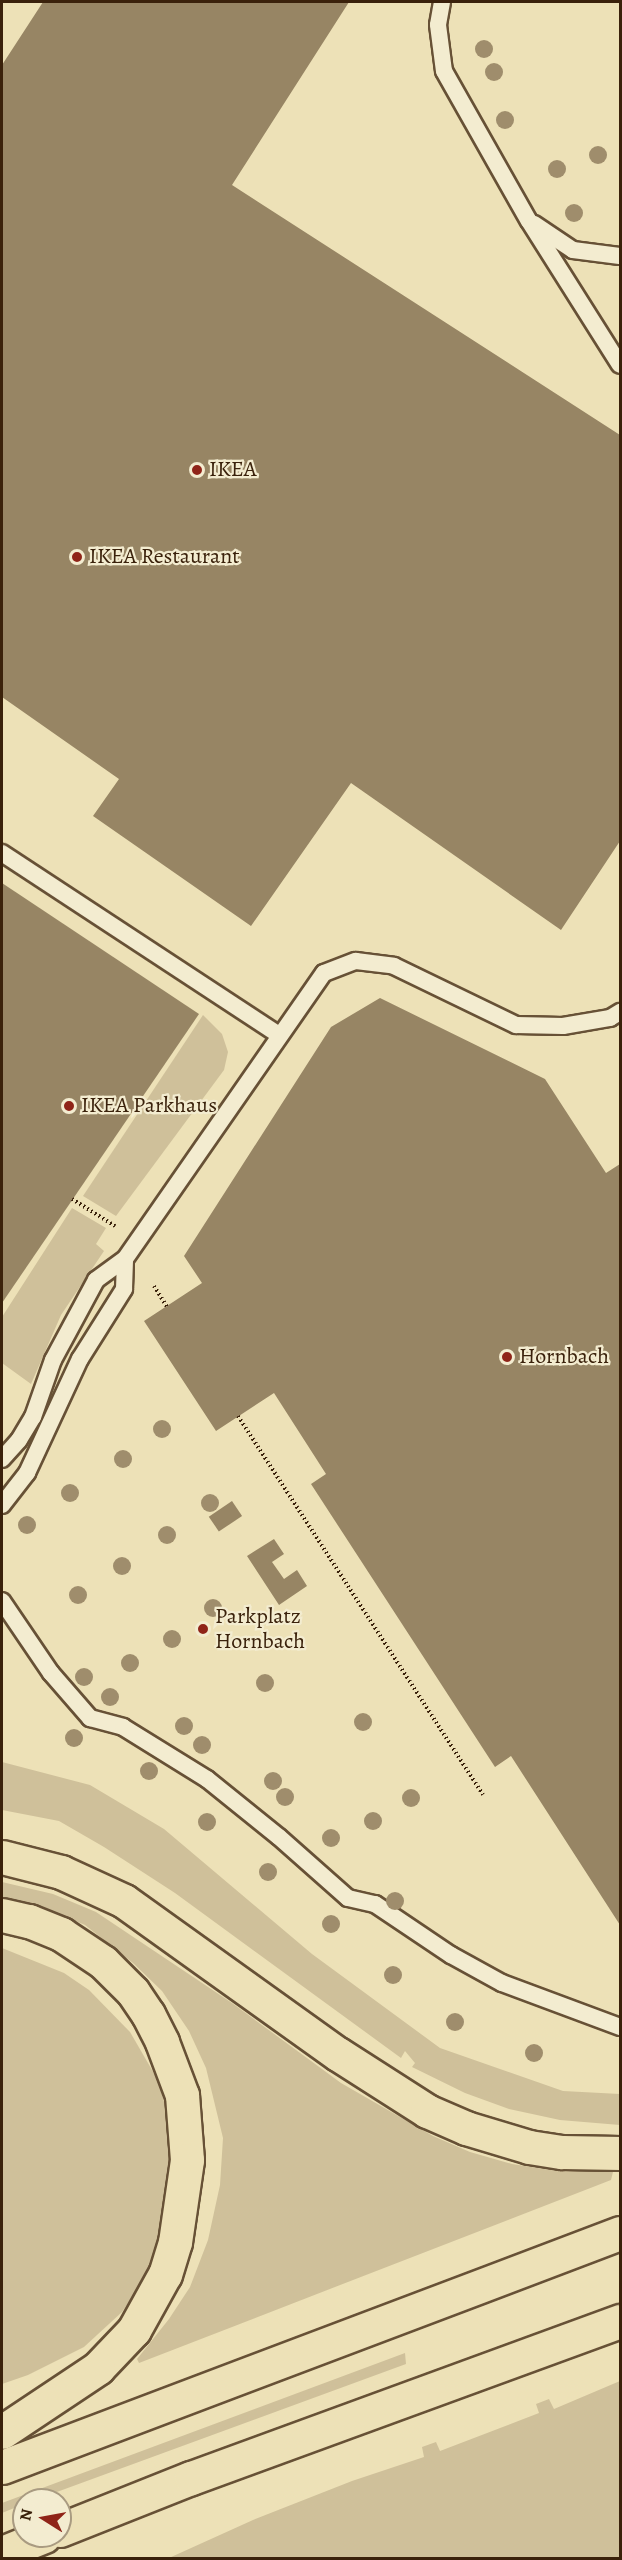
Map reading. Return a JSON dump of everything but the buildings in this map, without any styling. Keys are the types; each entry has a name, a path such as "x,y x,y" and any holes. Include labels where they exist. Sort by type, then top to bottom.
{"highway":[{"path":"2,1857 61,1872 124,1901 338,2054 427,2111 466,2128 529,2147 562,2152 621,2153"},
{"path":"2,1915 29,1921 61,1934 103,1962 133,1992 157,2032 182,2095 187,2160 175,2242 165,2274 134,2330 98,2368 2,2432"},
{"path":"2,2466 621,2233"},
{"path":"72,2524 191,2478 621,2321"}],"lane":[{"path":"442,2 438,25 444,70 529,221 621,365"},
{"path":"529,221 573,250 621,256"},
{"path":"2,854 279,1035"},
{"path":"2,1459 19,1440 33,1417 53,1360 96,1280 125,1259 324,973 356,961 394,966 516,1024 563,1026 610,1018 621,1012"},
{"path":"2,1505 27,1473 80,1359 124,1289 125,1259"},
{"path":"2,1601 51,1673 90,1718 123,1727 207,1779 279,1837 348,1898 375,1904 451,1955 502,1983 621,2027"}],"path":[{"path":"72,1199 116,1226"},
{"path":"154,1286 167,1306"},
{"path":"238,1416 483,1795"}],"shaded area":[{"path":"203,1015 222,1034 228,1052 224,1070 116,1216 83,1196"},
{"path":"72,1208 106,1228 96,1244 104,1251 61,1315 31,1384 2,1363 2,1317"},
{"path":"2,1762 90,1785 164,1829 312,1954 440,2048 563,2091 620,2094 620,2125 560,2120 509,2109 465,2093 412,2067 415,2063 405,2051 401,2058 175,1893 104,1847 59,1821 2,1810"},
{"path":"2,1882 53,1894 96,1912 232,2003 341,2083 433,2136 470,2152 512,2164 557,2171 613,2172 611,2180 139,2363 137,2359 169,2319 190,2287 208,2240 220,2185 223,2138 206,2068 189,2031 162,1991 133,1963 85,1925 52,1911 2,1897"},
{"path":"2,1948 64,1973 89,1990 130,2032 159,2082 173,2137 171,2211 150,2270 122,2312 84,2347 28,2375 2,2384"},
{"path":"405,2353 406,2364 68,2488 42,2488"},
{"path":"620,2381 620,2558 169,2558 253,2520 352,2481 424,2457 422,2447 436,2442 440,2451 539,2413 536,2404 549,2399 554,2409"},
{"path":"12,2499 12,2509 2,2513 2,2503"}],"place":[{"name":"IKEA","path":"197,470"},
{"name":"IKEA Restaurant","path":"77,557"},
{"name":"IKEA Parkhaus","path":"69,1106"},
{"name":"Hornbach","path":"507,1357"},
{"name":"Parkplatz Hornbach","path":"203,1629"}]}
